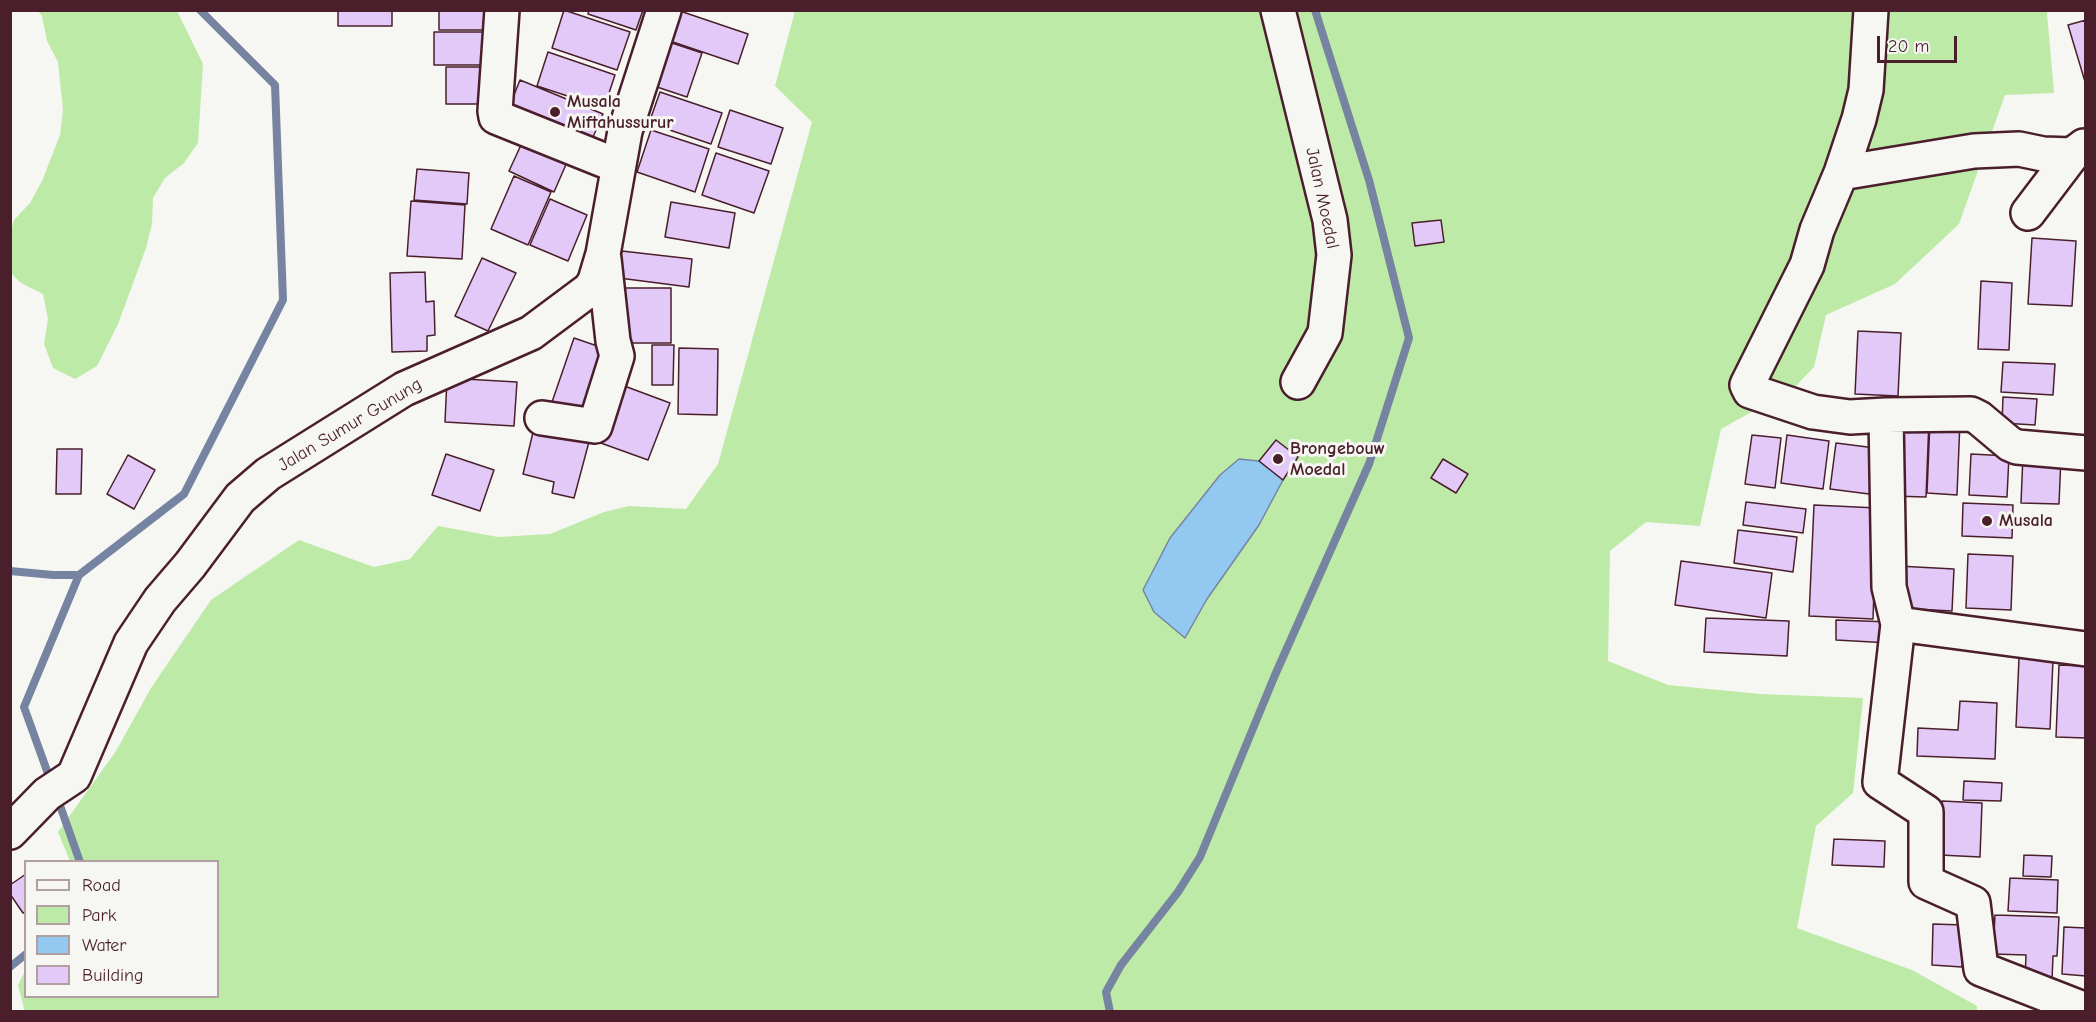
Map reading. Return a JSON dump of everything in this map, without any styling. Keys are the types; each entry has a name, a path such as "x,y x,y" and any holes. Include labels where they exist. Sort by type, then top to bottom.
{"street":[{"path":"502,10 496,117 618,166"},
{"name":"Jalan Sumur Gunung","path":"10,832 47,794 74,776 132,643 160,600 190,566 240,498 268,474 404,388 531,333 590,289 595,281 603,254 625,131 664,10"},
{"name":"Jalan Moedal","path":"1278,10 1330,220 1334,255 1325,333 1298,382"},
{"path":"1871,10 1866,90 1859,119 1803,274 1747,386 1750,391 1813,412 1850,417 1971,414 2010,444 2018,447 2085,453"},
{"path":"1841,173 1974,151 2019,150 2043,154 2079,150"},
{"path":"2028,213 2079,150"},
{"path":"542,418 595,426 617,356 613,341 603,254"},
{"path":"1886,415 1889,587 1899,624 1880,782 1926,812 1926,882 1973,903 1981,969 2085,1010"},
{"path":"1899,624 2085,650"}],"green space":[{"path":"38,11 177,11 203,64 198,143 184,163 165,178 153,198 152,224 146,248 118,324 97,366 75,379 53,368 44,344 48,319 43,294 21,283 11,273 11,230 14,220 30,203 42,181 60,135 63,110 58,62 47,41 42,16"},
{"path":"795,11 2053,11 2047,13 2054,93 2005,95 1959,224 1895,284 1826,315 1814,367 1793,389 1721,429 1700,526 1646,522 1610,551 1608,661 1668,685 1760,694 1863,698 1853,793 1816,826 1797,928 1912,970 1977,1006 1977,1011 25,1012 18,985 24,973 24,998 219,998 219,860 70,860 58,832 116,751 151,688 211,600 299,540 374,567 410,559 438,526 498,537 550,534 604,512 629,506 686,509 718,464 812,122 775,86","holes":["1239,459 1207,599 1184,637 1154,612 1170,538 1220,475"]}],"water":[{"path":"1239,459 1259,461 1283,480 1259,525 1207,599 1185,638 1154,612 1143,590 1170,538 1220,475"}],"building":[{"path":"338,10 392,10 392,26 338,26"},
{"path":"439,10 491,10 491,30 439,30"},
{"path":"564,10 630,32 617,70 552,48"},
{"path":"589,10 643,10 636,30 588,14"},
{"path":"677,10 748,34 738,64 667,40"},
{"path":"2086,20 2086,85 2068,25"},
{"path":"434,32 494,32 494,65 434,65"},
{"path":"672,43 702,53 687,97 657,87"},
{"path":"548,52 615,75 604,108 537,86"},
{"path":"446,67 492,67 492,104 446,104"},
{"name":"Musala Miftahussurur","path":"520,80 603,114 590,144 508,110"},
{"path":"660,92 722,113 711,144 649,123"},
{"path":"730,110 783,128 771,164 718,147"},
{"path":"651,130 709,149 695,192 637,172"},
{"path":"527,132 571,153 554,192 509,171"},
{"path":"716,153 769,171 754,213 702,195"},
{"path":"417,169 469,173 467,204 414,200"},
{"path":"514,176 551,192 528,245 491,229"},
{"path":"550,199 587,215 568,261 530,245"},
{"path":"411,201 465,205 462,259 407,256"},
{"path":"671,202 735,213 729,248 665,237"},
{"path":"1441,220 1444,242 1415,246 1412,223"},
{"path":"2032,238 2076,241 2072,306 2028,304"},
{"path":"622,251 692,259 689,287 619,278"},
{"path":"482,258 516,273 488,331 455,316"},
{"path":"425,272 426,302 434,301 435,335 427,336 427,351 392,352 390,273"},
{"path":"1981,281 2012,283 2009,350 1978,349"},
{"path":"620,288 671,288 671,343 619,343"},
{"path":"1858,331 1901,333 1898,396 1855,394"},
{"path":"574,338 612,351 590,415 552,402"},
{"path":"652,345 674,345 673,385 652,385"},
{"path":"679,348 718,349 717,415 678,414"},
{"path":"2003,362 2055,364 2053,395 2001,392"},
{"path":"447,378 517,382 514,426 445,422"},
{"path":"619,384 670,403 648,460 598,442"},
{"path":"2003,397 2037,399 2035,425 2002,423"},
{"path":"1893,418 1929,420 1926,497 1890,496"},
{"path":"1930,421 1960,421 1957,495 1927,493"},
{"path":"535,424 590,438 574,498 552,493 554,482 523,474"},
{"path":"1752,435 1781,438 1775,488 1745,484"},
{"path":"1787,435 1829,441 1823,489 1781,483"},
{"name":"Brongebouw Moedal","path":"1276,440 1298,457 1283,480 1259,461"},
{"path":"1836,443 1883,449 1877,495 1830,489"},
{"path":"57,449 82,449 81,494 56,494"},
{"path":"446,454 494,470 480,511 432,495"},
{"path":"1971,454 2009,456 2007,497 1969,495"},
{"path":"128,455 155,470 134,509 107,494"},
{"path":"2023,455 2061,457 2059,504 2021,503"},
{"path":"1443,459 1468,474 1456,493 1431,478"},
{"path":"1746,502 1806,509 1803,533 1743,525"},
{"name":"Musala","path":"1963,503 2013,505 2012,538 1962,536"},
{"path":"1814,505 1877,508 1873,619 1809,616"},
{"path":"1738,530 1797,537 1793,572 1734,563"},
{"path":"1968,554 2013,556 2011,610 1966,608"},
{"path":"1681,561 1772,573 1766,618 1675,605"},
{"path":"1898,566 1954,569 1952,611 1896,608"},
{"path":"1706,618 1789,621 1787,656 1704,652"},
{"path":"1836,620 1891,622 1890,643 1836,640"},
{"path":"2019,658 2053,660 2050,729 2016,727"},
{"path":"2059,665 2086,666 2086,738 2056,737"},
{"path":"1960,701 1997,703 1995,759 1917,756 1918,728 1958,730"},
{"path":"1964,781 2002,783 2001,801 1963,800"},
{"path":"1942,801 1982,803 1980,857 1940,855"},
{"path":"1834,839 1885,841 1884,867 1832,865"},
{"path":"2024,855 2052,856 2051,877 2023,876"},
{"path":"24,875 24,913 10,894 10,885"},
{"path":"2010,878 2058,880 2057,913 2008,911"},
{"path":"1995,915 2059,917 2057,956 2053,956 2052,980 2025,979 2026,955 1993,954"},
{"path":"1933,924 1964,925 1962,967 1932,965"},
{"path":"2064,927 2086,928 2086,976 2062,974"}],"waterway":[{"path":"51,782 24,707 79,575 184,494 283,300 275,85 200,10"},
{"path":"1110,1012 1106,992 1121,965 1178,892 1200,857 1275,675 1369,464 1409,338 1369,180 1315,10"},
{"path":"10,571 79,575"},
{"path":"57,797 79,860"},
{"path":"10,967 24,956"}],"place":[{"name":"Musala Miftahussurur","path":"555,112"},
{"name":"Brongebouw Moedal","path":"1278,459"},
{"name":"Musala","path":"1987,521"}]}
